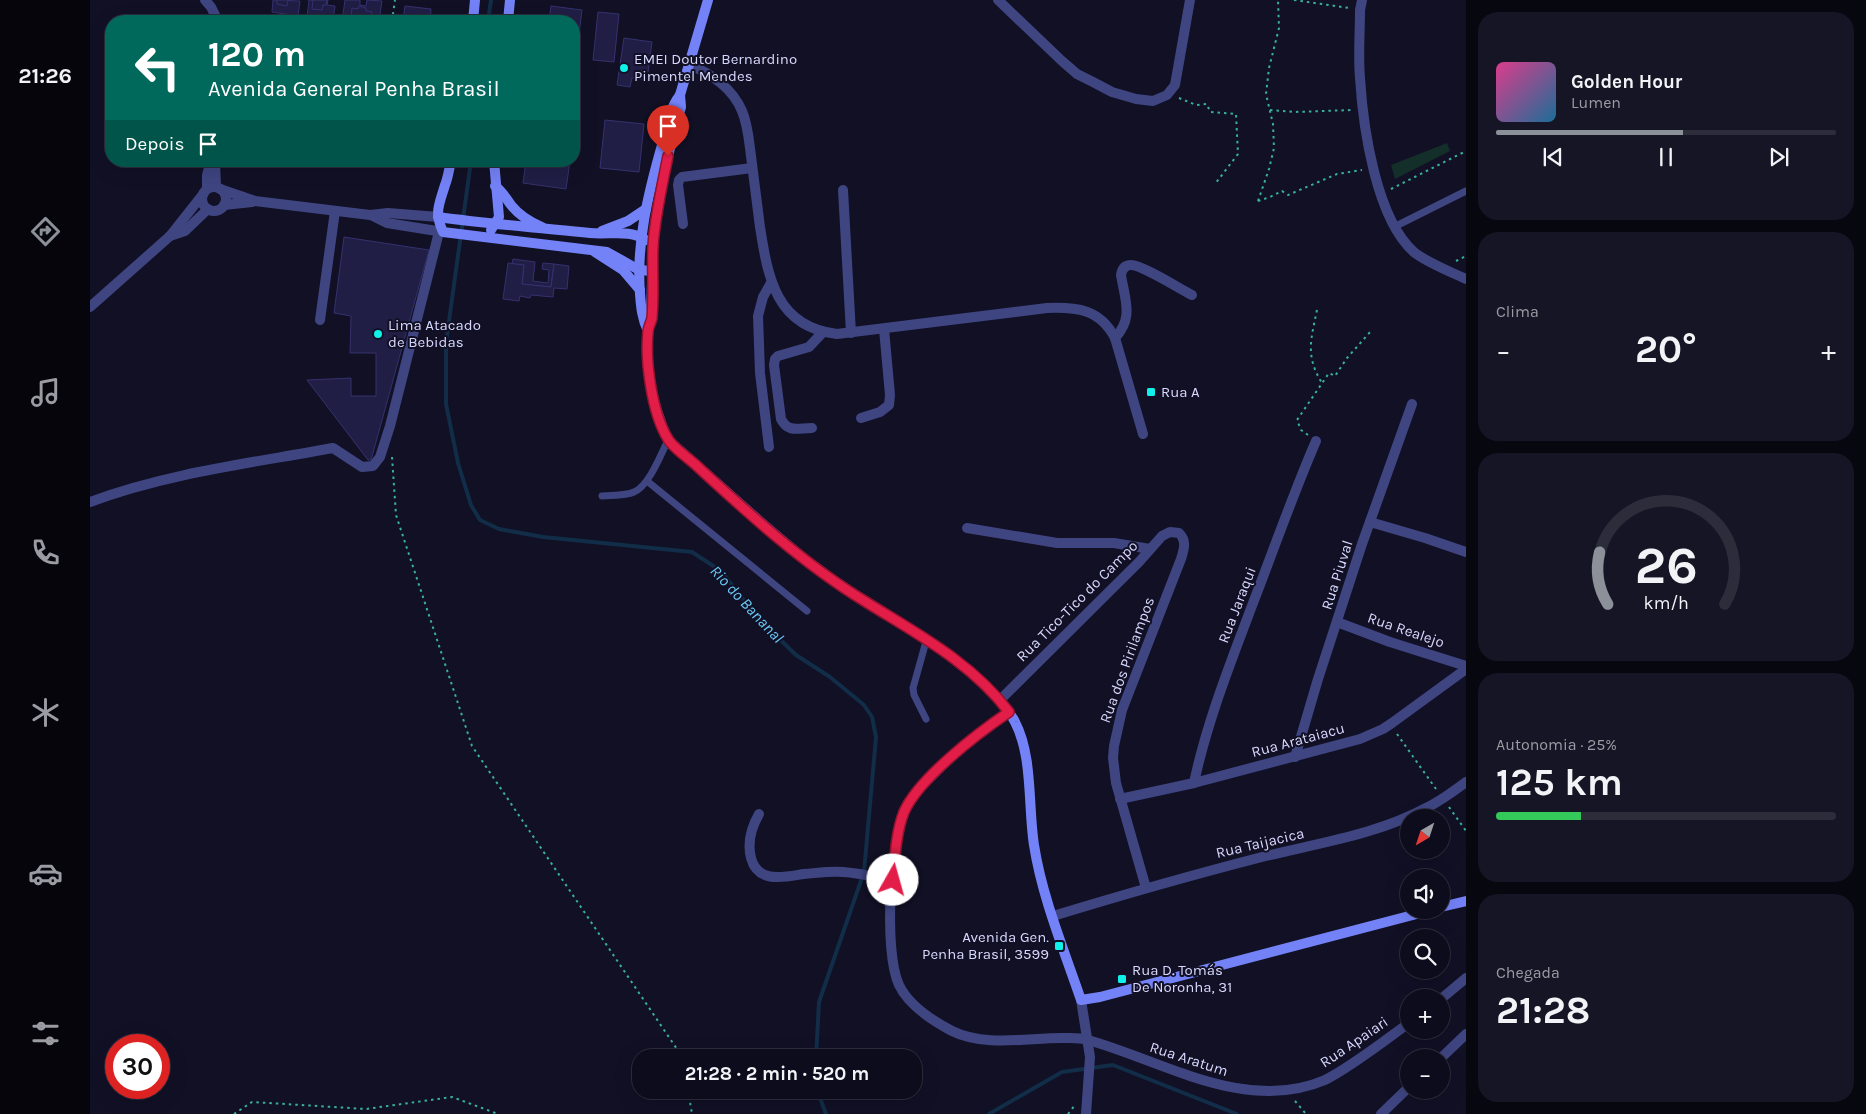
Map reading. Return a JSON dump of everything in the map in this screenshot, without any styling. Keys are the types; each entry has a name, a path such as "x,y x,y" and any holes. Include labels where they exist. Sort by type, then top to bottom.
{"main road":[{"path":"474,15 475,0"},
{"path":"509,15 510,0"},
{"path":"648,331 642,320 639,270 641,237 646,209 673,104 680,95 708,0"},
{"path":"680,95 681,107 663,181 653,244 652,319 648,331 652,392 655,408 668,440 753,516 813,565 865,602 926,638 971,672 1000,700 1009,712 1016,723 1025,754 1034,846 1053,916 1081,1000 1100,997 1400,918"},
{"path":"450,167 446,184 437,207 442,232 607,252 639,270 652,271"},
{"path":"472,236 488,232 499,217 494,167"},
{"path":"495,186 503,192 511,206 520,214 539,226 550,229"},
{"path":"597,234 628,221 646,209"},
{"path":"438,218 597,234 629,234 641,237 653,244"},
{"path":"592,250 623,270 640,290"},
{"path":"1450,904 1466,900"}],"street":[{"path":"205,0 212,7 215,15"},
{"path":"998,0 1077,74 1112,92 1136,99 1157,100 1171,91 1177,78 1190,0"},
{"path":"1361,5 1360,76 1362,109 1381,196 1394,227 1415,253 1466,279"},
{"path":"689,65 716,79 736,99 742,111 747,127 763,247 771,283 779,298 794,317 823,332 851,333 1063,307 1076,308 1100,318 1110,328 1115,338 1143,434"},
{"path":"209,167 207,175 212,189 225,194 224,205"},
{"path":"90,307 170,236 212,189 214,167"},
{"path":"682,224 678,185 682,177 752,168"},
{"path":"212,189 255,201 370,215 388,213 438,218"},
{"path":"208,209 202,200 212,189"},
{"path":"843,190 851,333"},
{"path":"170,236 185,231 208,209 219,210 224,205 255,201"},
{"path":"320,320 335,211"},
{"path":"90,502 117,492 173,478 333,448 362,467 373,466 380,457 390,426 442,232 387,224 370,215"},
{"path":"1115,338 1126,324 1127,315 1121,275 1125,266 1139,267 1192,295"},
{"path":"769,447 760,372 758,316 763,297 771,283"},
{"path":"861,418 880,412 889,405 890,395 884,329"},
{"path":"812,428 789,429 784,426 780,419 774,365 775,359 778,356 809,347 823,332"},
{"name":"Rua Piuval","path":"1295,757 1312,698 1370,522 1412,404"},
{"name":"Rua Jaraqui","path":"1194,783 1200,753 1235,650 1316,441"},
{"path":"1370,522 1466,552"},
{"path":"967,528 1051,542 1114,543 1150,549"},
{"name":"Rua Tico-Tico do Campo","path":"1000,700 1162,536 1170,532 1179,533"},
{"name":"Rua dos Pirilampos","path":"1146,888 1120,799 1113,758 1116,732 1122,710 1185,546 1184,538 1179,533"},
{"name":"Rua Realejo","path":"1337,622 1466,667"},
{"name":"Rua Arataiacu","path":"1120,799 1194,783 1360,739 1392,723 1466,667"},
{"path":"1009,712 967,743 912,797 904,813 900,826 893,880 889,939 894,971 900,986 908,998 921,1010 955,1032 992,1040 1086,1039"},
{"name":"Rua Taijacica","path":"1053,916 1264,856 1354,836 1402,819 1444,798 1466,782"},
{"path":"759,814 749,840 749,851 752,862 759,872 767,876 778,878 822,872 843,872 893,880"},
{"path":"1450,991 1466,978"},
{"path":"1081,1000 1090,1057 1086,1114"},
{"name":"Rua Apaiari","path":"1286,1093 1330,1077 1400,1029"},
{"path":"1450,1049 1466,1034"},
{"name":"Rua Aratum","path":"1086,1039 1205,1081 1244,1091 1286,1093"},
{"path":"1380,1114 1400,1095"}],"lane":[{"path":"1394,227 1466,191"},
{"path":"602,496 633,493 641,488 668,440"},
{"path":"646,481 807,611"},
{"path":"926,638 913,688 914,695 926,719"}],"path":[{"path":"393,15 395,0"},
{"path":"1278,0 1280,28 1267,86 1269,110 1273,124 1274,148 1258,201 1282,190 1288,195 1336,174 1374,169"},
{"path":"1294,0 1361,5"},
{"path":"1171,91 1188,102 1207,104 1210,112 1236,114 1238,154 1215,184"},
{"path":"1269,110 1336,112 1362,109"},
{"path":"1381,196 1466,151"},
{"path":"1317,310 1310,357 1316,374 1322,383"},
{"path":"1316,441 1301,430 1297,420 1329,373 1335,376 1347,358 1371,331"},
{"path":"392,456 396,514 472,746 677,1049"},
{"path":"1392,723 1393,728 1466,831"},
{"path":"1286,1093 1306,1114"},
{"path":"234,1114 252,1102 366,1108 452,1097 498,1114"},
{"path":"690,1099 692,1114"}],"green space":[{"path":"1447,143 1450,151 1395,179 1391,165"}],"building":[{"path":"273,0 300,1 298,15 272,12"},
{"path":"277,0 288,0 287,6 277,4"},
{"path":"309,0 328,0 327,5 335,6 334,15 307,15"},
{"path":"313,0 327,0 322,10 312,9"},
{"path":"345,0 360,0 360,5 366,6 367,0 382,1 380,15 343,15"},
{"path":"359,6 366,8 366,11 372,12 371,15 351,15 352,8 358,9"},
{"path":"405,6 431,9 430,15 404,15"},
{"path":"551,6 582,10 580,27 580,15 550,15"},
{"path":"598,12 619,14 614,62 593,60"},
{"path":"624,38 652,42 647,80 632,78 630,87 617,85"},
{"path":"605,120 644,124 639,172 600,168"},
{"path":"525,167 569,167 566,189 523,183"},
{"name":"Lima Atacado de Bebidas","path":"344,237 429,250 371,460 368,460 307,380 351,378 351,396 376,396 376,353 350,353 351,316 334,313"},
{"path":"513,259 535,262 533,281 548,283 549,270 542,269 543,263 554,264 551,287 522,284 524,265 512,264"},
{"path":"508,263 524,265 522,284 551,287 554,264 569,266 567,289 554,288 553,297 531,295 530,298 520,296 519,301 503,299"}],"waterway":[{"path":"489,15 491,0"},
{"name":"Rio do Bananal","path":"470,167 446,343 446,404 458,463 471,505 480,520 499,529 543,537 692,552 721,571 757,617 796,655 830,677 864,705 872,717 876,737 864,872 819,1002 816,1049"},
{"name":"Rio do Bananal","path":"989,1114 1062,1072 1113,1065 1237,1114"},
{"name":"Rio do Bananal","path":"820,1099 826,1114"}],"place":[{"name":"EMEI Doutor Bernardino Pimentel Mendes","path":"624,68"},
{"name":"Lima Atacado de Bebidas","path":"378,334"},
{"name":"Rua A","path":"1151,392"},
{"name":"Avenida Gen. Penha Brasil, 3599","path":"1059,946"},
{"name":"Rua D. Tomás De Noronha, 31","path":"1122,979"}],"route":[{"path":"668,156 653,244 652,319 648,331 652,392 655,408 668,440 760,522 813,565 865,602 926,638 971,672 1000,700 1009,712 993,722 955,753 916,792 904,813 900,826 893,880"}]}
